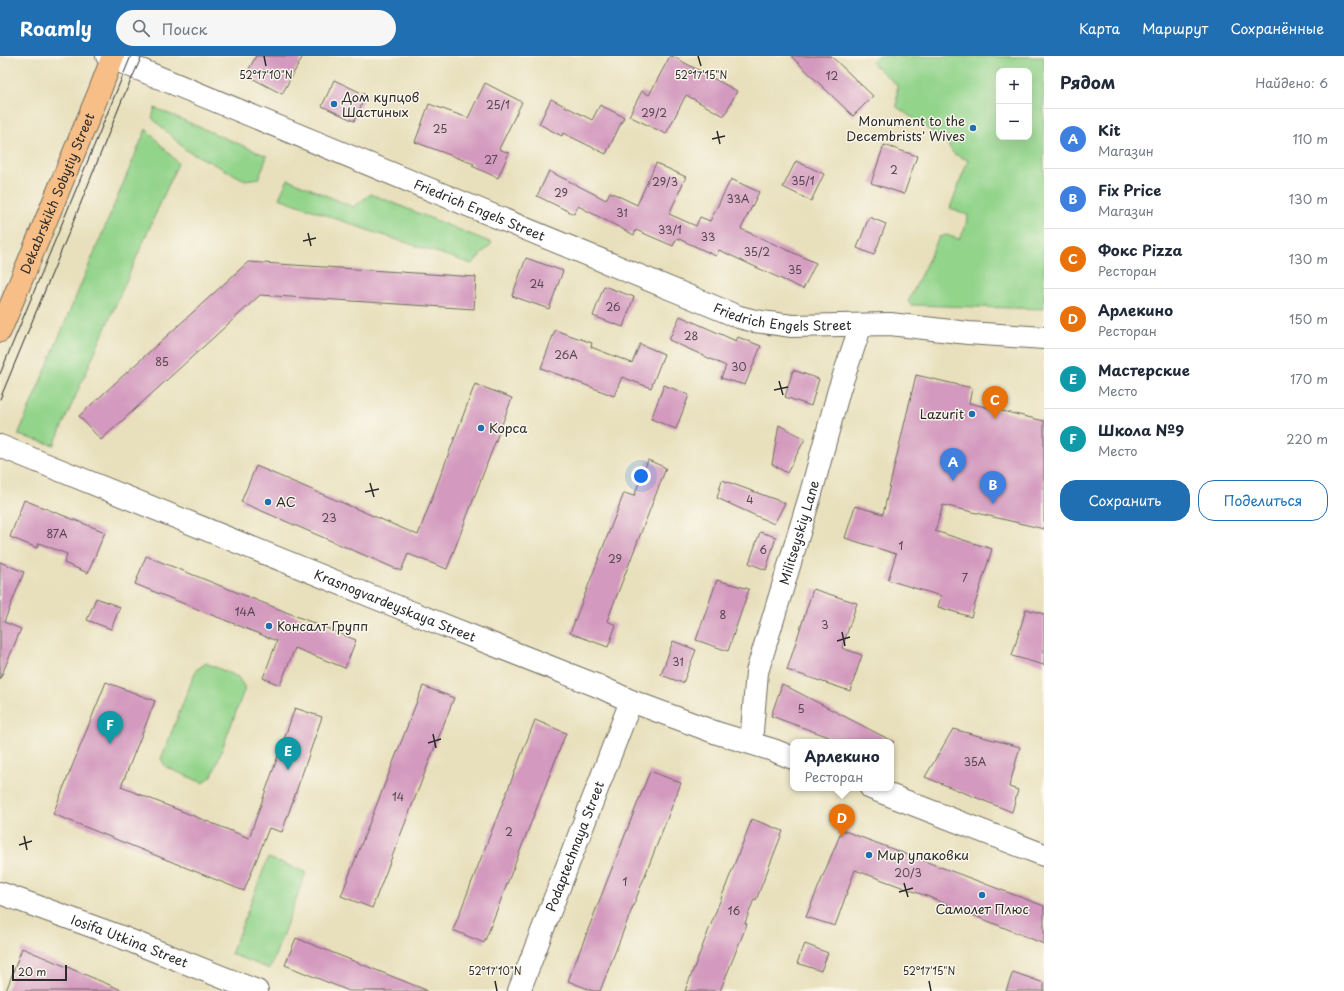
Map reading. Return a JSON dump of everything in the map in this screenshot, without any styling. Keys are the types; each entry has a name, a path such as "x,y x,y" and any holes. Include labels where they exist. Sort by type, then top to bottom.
{"main road":[{"name":"Dekabrskikh Sobytiy Street","path":"0,331 100,90 110,57"}],"street":[{"name":"Friedrich Engels Street","path":"110,57 739,317 755,321 792,326 890,324 968,333 1044,338"},
{"name":"Militseyskiy Lane","path":"751,743 757,672 811,493 839,390 861,325"},
{"name":"Krasnogvardeyskaya Street","path":"0,446 415,614 598,686 631,701 717,733 790,757"},
{"name":"Podaptechnaya Street","path":"519,991 631,701"},
{"path":"879,791 1044,853"},
{"name":"Iosifa Utkina Street","path":"0,893 116,935 257,991"}],"green space":[{"path":"877,56 1044,57 1044,309 911,305 908,302 939,237 946,235 959,239 964,231 968,215 950,208 968,160 954,154 945,141 897,107 897,85 871,62"},
{"path":"155,108 267,156 259,178 245,180 186,150 152,118"},
{"path":"146,129 178,163 54,445 18,435"},
{"path":"288,179 353,207 371,194 492,243 472,264 370,231 279,198"},
{"path":"206,663 238,677 245,688 212,776 203,783 166,767 161,759 196,670"},
{"path":"268,858 306,872 270,969 231,954"}],"building":[{"path":"256,56 303,56 282,94 246,75"},
{"path":"670,56 737,91 724,116 686,95 666,134 629,116 642,91 649,95"},
{"path":"791,56 831,56 873,96 853,116"},
{"path":"334,80 366,95 354,121 322,106"},
{"path":"485,83 522,102 499,149 509,153 498,178 472,166 474,164 415,142 429,104 468,118"},
{"path":"551,99 592,120 600,105 624,117 606,154 563,133 562,136 539,124"},
{"path":"884,145 917,156 904,194 871,183"},
{"path":"796,161 824,174 811,201 783,187"},
{"path":"656,163 686,177 669,214 696,226 700,217 710,221 731,179 759,192 741,229 816,263 803,289 719,250 716,256 677,238 673,246 636,230 634,235 578,206 574,214 537,196 549,171 606,200 610,192 637,205"},
{"path":"869,217 886,224 874,255 857,248"},
{"path":"526,258 563,271 549,309 512,296"},
{"path":"248,262 476,277 474,309 260,295 101,440 79,416"},
{"path":"604,286 634,297 623,327 593,316"},
{"path":"680,316 736,341 738,337 761,346 745,385 721,378 726,366 669,340"},
{"path":"555,330 592,343 591,347 632,363 640,344 664,354 651,388 622,377 614,396 541,368"},
{"path":"793,370 819,379 811,406 785,397"},
{"path":"916,375 972,388 969,403 1044,421 1044,529 943,505 935,531 992,549 971,617 938,607 941,596 888,580 896,554 845,538 855,506 883,514"},
{"path":"475,384 512,398 447,569 408,554 401,571 241,502 256,466 418,535"},
{"path":"664,385 689,395 676,429 651,419"},
{"path":"779,425 805,439 787,473 772,464"},
{"path":"648,460 666,468 607,621 616,625 608,647 570,633 624,493 634,496"},
{"path":"722,480 785,503 774,524 717,498"},
{"path":"24,500 105,532 88,573 64,563 67,554 39,543 37,548 10,537"},
{"path":"760,532 776,537 766,570 749,563"},
{"path":"146,556 356,640 345,668 295,648 280,685 263,678 277,641 135,584"},
{"path":"0,562 24,572 4,622 21,629 0,679"},
{"path":"717,580 749,589 728,651 696,640"},
{"path":"813,589 857,603 842,648 862,655 850,691 787,670"},
{"path":"96,598 120,607 111,629 87,620"},
{"path":"1026,609 1044,614 1044,665 1012,656"},
{"path":"673,641 696,650 683,683 661,675"},
{"path":"106,682 155,701 121,787 249,838 295,708 322,717 282,832 269,828 244,891 53,814"},
{"path":"782,684 888,739 828,739 829,737 771,716"},
{"path":"423,686 454,698 372,908 341,896"},
{"path":"535,720 566,733 484,943 453,930"},
{"path":"953,729 1020,747 1009,787 1018,790 1012,812 925,777"},
{"path":"650,771 681,783 600,991 593,991 568,981"},
{"path":"752,819 783,831 756,900 754,899 745,923 747,924 720,991 685,991"},
{"path":"842,830 1044,906 1044,944 929,897 855,870 835,926 806,917"},
{"path":"296,938 426,991 349,991 285,965"},
{"path":"805,944 828,953 821,971 797,963"},
{"path":"22,948 124,991 6,991"},
{"path":"1013,972 1044,983 1044,991 1006,991"}],"tram line":[{"path":"0,374 131,56"},
{"path":"0,399 122,100 142,56"}],"place":[{"name":"Дом купцов Шастиных","path":"334,104"},
{"name":"Monument to the Decembrists' Wives","path":"973,128"},
{"name":"Lazurit","path":"972,414"},
{"name":"Фокс Pizza","path":"995,419"},
{"name":"Корса","path":"481,428"},
{"name":"Kit","path":"953,481"},
{"name":"АС","path":"268,502"},
{"name":"Fix Price","path":"993,504"},
{"name":"Консалт Групп","path":"269,626"},
{"name":"Школа №9","path":"110,744"},
{"name":"Мастерские","path":"288,770"},
{"name":"Арлекино","path":"842,837"},
{"name":"Мир упаковки","path":"869,855"},
{"name":"Самолет Плюс","path":"982,895"}]}
